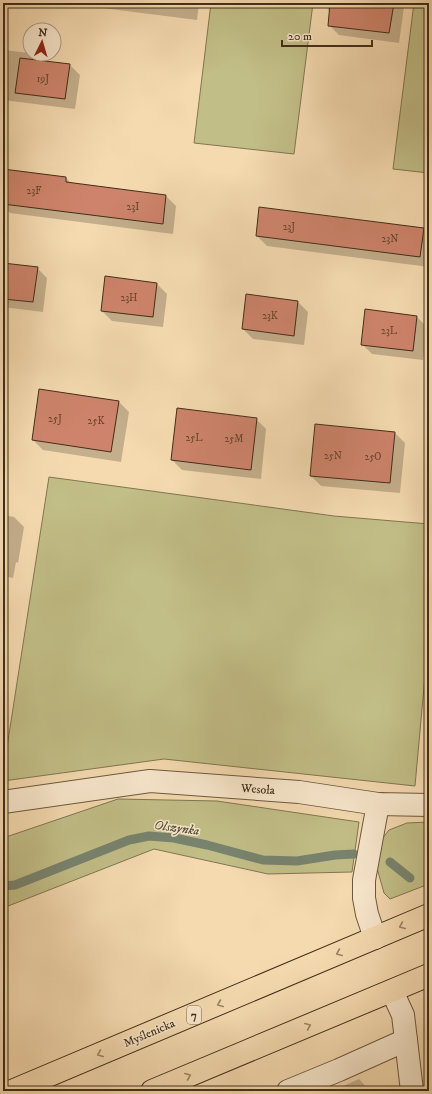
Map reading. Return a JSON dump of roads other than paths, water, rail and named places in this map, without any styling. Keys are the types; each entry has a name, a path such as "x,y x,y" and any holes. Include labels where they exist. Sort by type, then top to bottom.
{"highway":[{"name":"7","path":"375,938 429,915"},
{"name":"Myślenicka","path":"12,1091 375,938"},
{"path":"152,1091 429,975"}],"street":[{"name":"Wesoła","path":"3,802 150,781 299,792 378,804 429,805"},
{"path":"375,938 367,914 364,898 364,880 378,804"},
{"path":"392,991 403,1015 412,1091"},
{"path":"288,1091 406,1040"}],"waterway":[{"name":"Olszynka","path":"3,886 15,885 129,840 149,836 174,838 263,860 297,861 335,855 354,854"},
{"name":"Olszynka","path":"390,862 410,878"}]}
